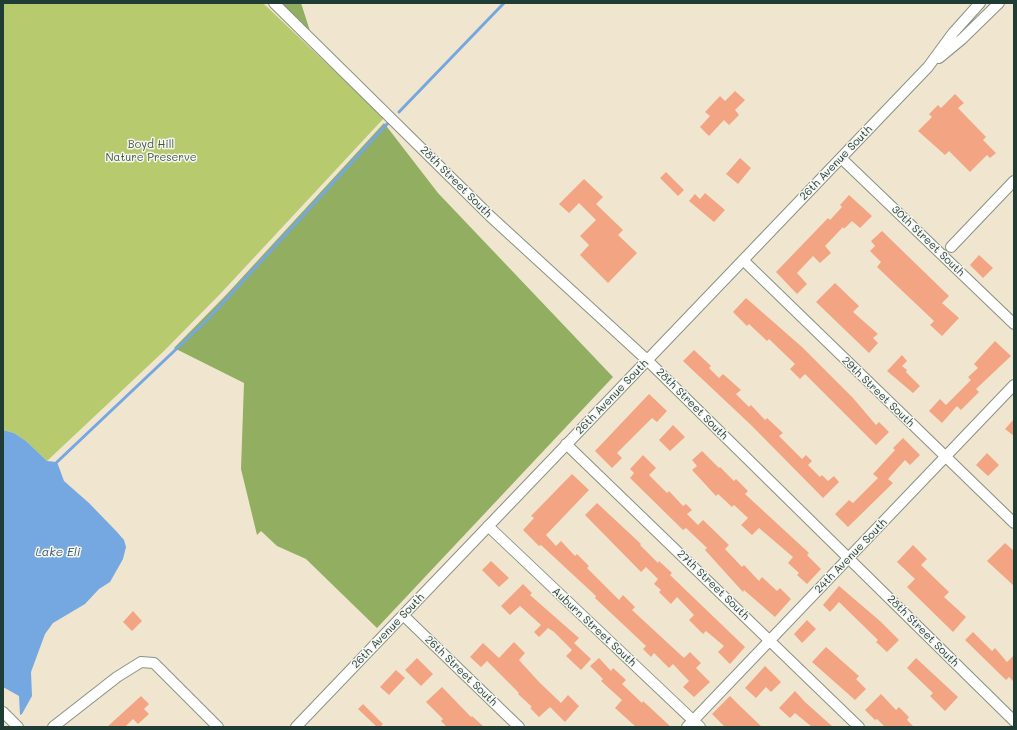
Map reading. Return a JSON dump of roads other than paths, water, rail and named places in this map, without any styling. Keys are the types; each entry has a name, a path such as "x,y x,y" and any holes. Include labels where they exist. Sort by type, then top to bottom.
{"street":[{"name":"28th Street South","path":"274,3 297,24 496,222 647,360 1014,721"},
{"name":"26th Avenue South","path":"928,67 953,33 980,3"},
{"name":"26th Avenue South","path":"296,727 928,67 962,39 999,3"},
{"name":"30th Street South","path":"841,158 1014,324"},
{"path":"951,247 1014,181"},
{"name":"29th Street South","path":"743,260 1014,523"},
{"name":"24th Avenue South","path":"694,725 770,640 1014,385"},
{"name":"27th Street South","path":"566,444 859,727"},
{"name":"Auburn Street South","path":"488,526 694,725"},
{"name":"26th Street South","path":"403,615 519,727"},
{"path":"53,727 117,677 141,662 154,663 218,727"},
{"path":"3,712 18,727"}],"water":[{"name":"Lake Eli","path":"3,430 14,433 26,441 47,461 57,462 64,481 89,503 117,532 124,540 126,547 123,559 110,582 99,589 85,604 53,623 45,634 31,672 32,696 20,715 19,696 3,687"}],"waterway":[{"path":"399,112 504,3"},
{"path":"57,462 208,319 388,123"}],"park label":[{"name":"Boyd Hill Nature Preserve","path":"151,151"}]}
